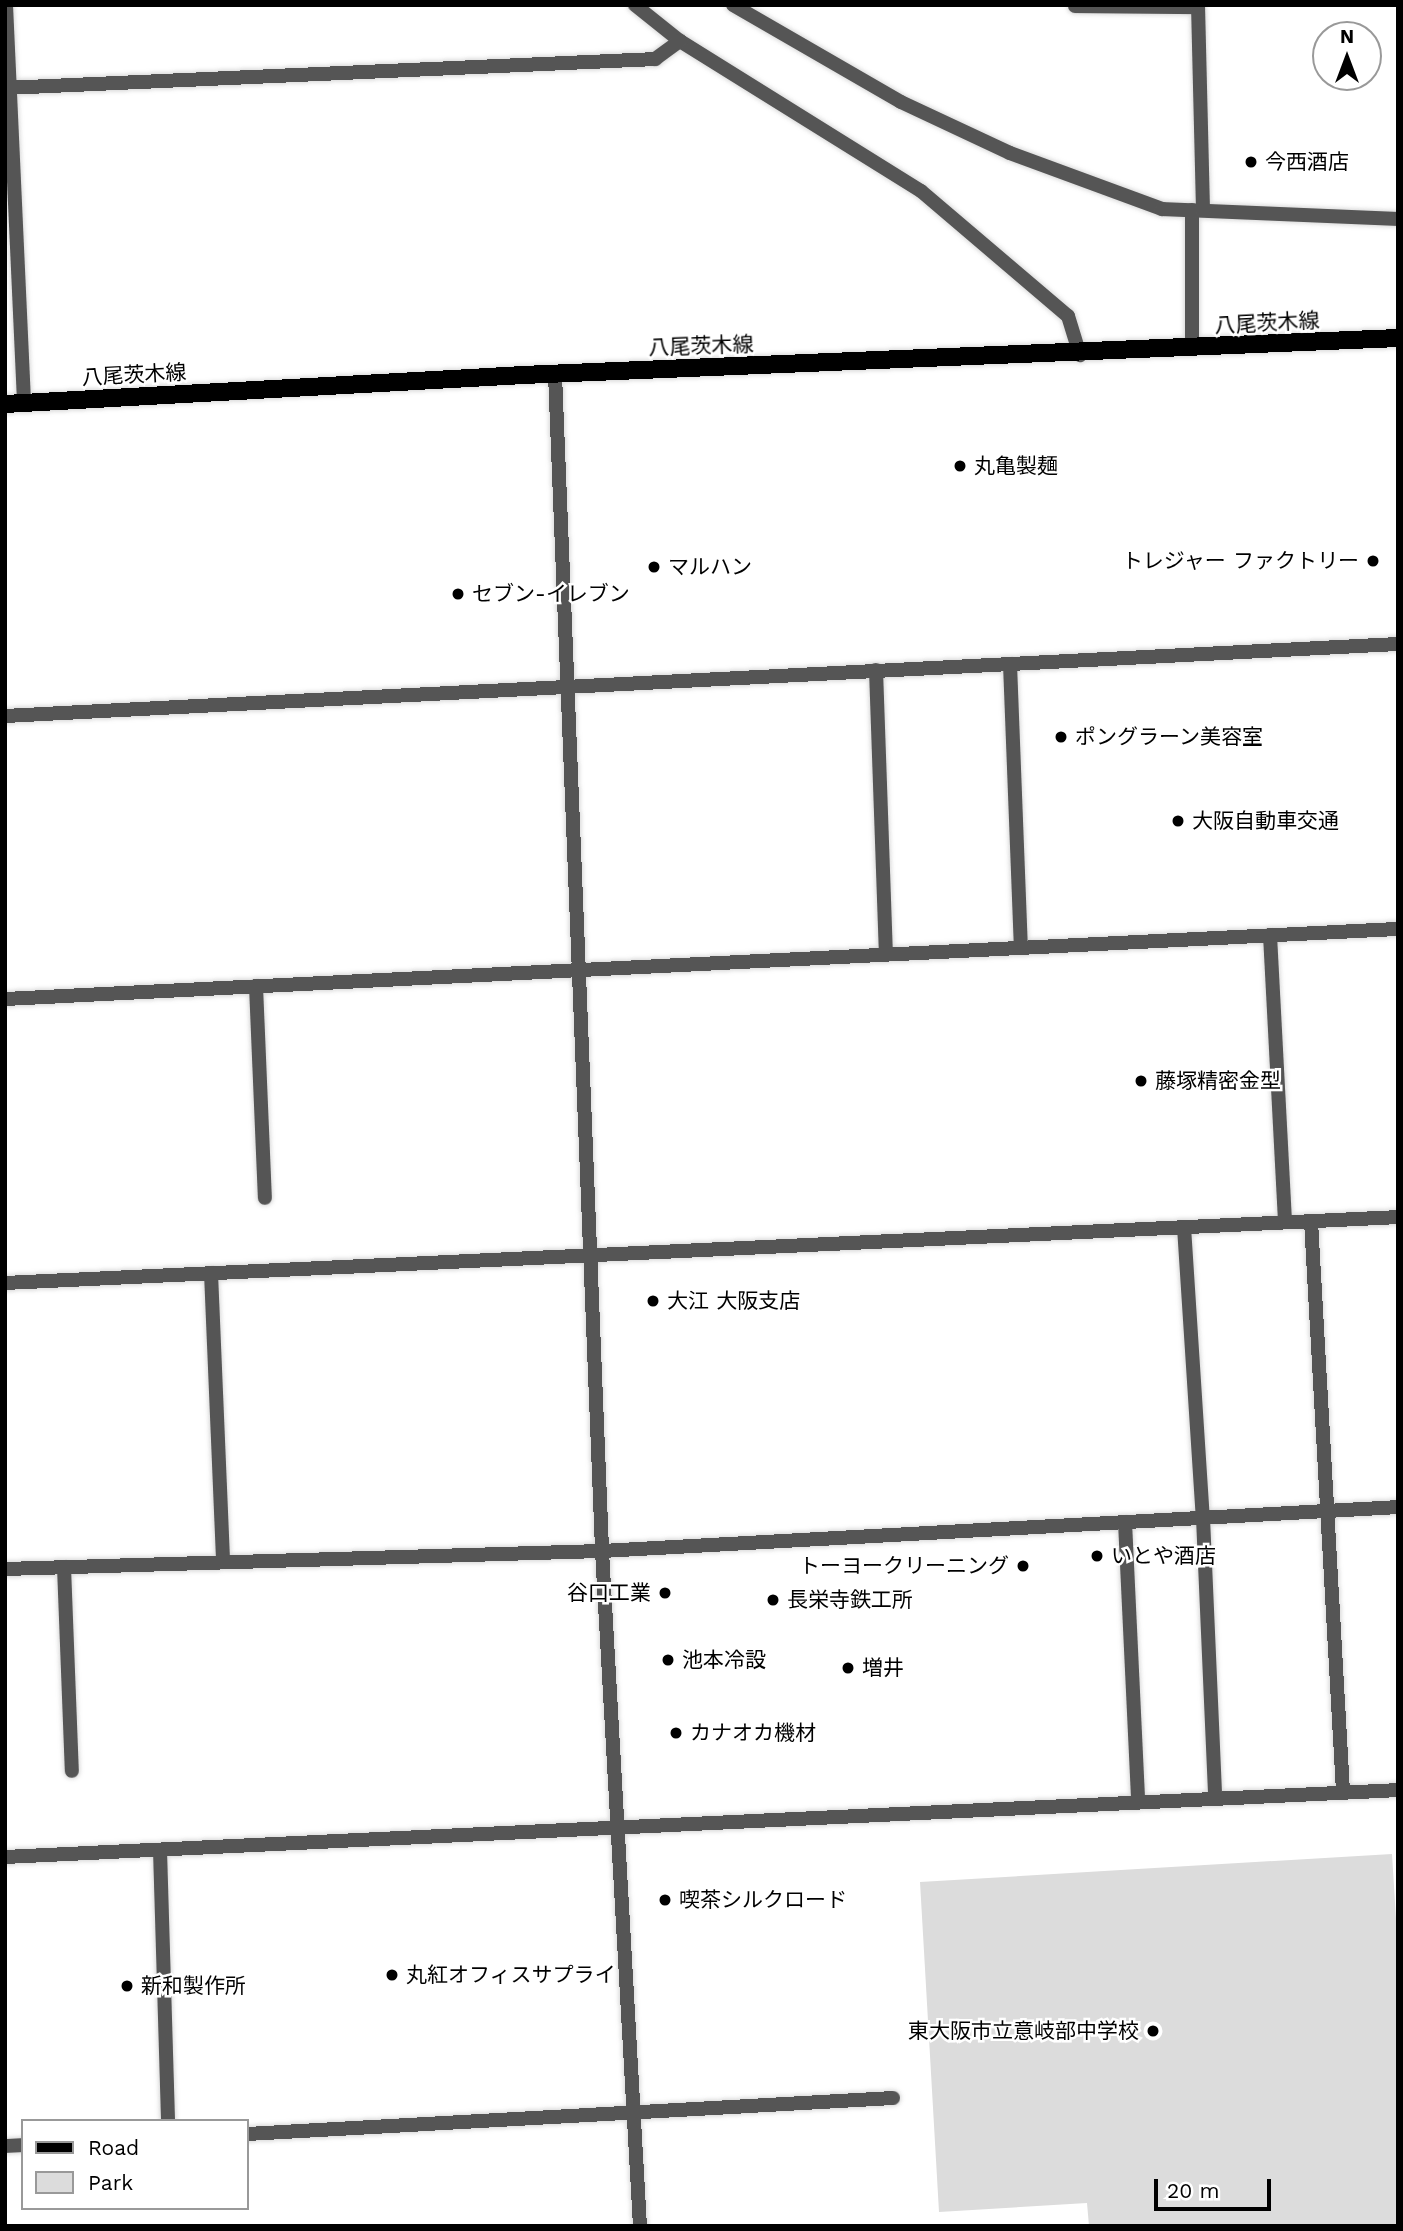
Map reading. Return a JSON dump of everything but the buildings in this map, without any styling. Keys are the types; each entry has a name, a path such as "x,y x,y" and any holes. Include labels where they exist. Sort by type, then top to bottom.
{"main road":[{"name":"八尾茨木線","path":"5,404 555,374 1080,355 1398,338"}],"street":[{"path":"6,5 7,88 24,403"},
{"path":"635,5 680,41 920,191 1068,316 1080,355"},
{"path":"733,5 901,102 1010,153 1162,209 1398,219"},
{"path":"1075,6 1198,6 1197,210 1192,349"},
{"path":"7,88 655,60 680,41"},
{"path":"555,374 602,1550 640,2226"},
{"path":"5,716 1398,644"},
{"path":"1010,664 1021,947"},
{"path":"876,670 886,954"},
{"path":"5,999 1398,929"},
{"path":"1270,935 1285,1222"},
{"path":"256,986 265,1198"},
{"path":"5,1283 1398,1217"},
{"path":"1311,1221 1343,1792"},
{"path":"1184,1227 1203,1518 1215,1798"},
{"path":"211,1273 223,1562"},
{"path":"5,1569 602,1550 1398,1507"},
{"path":"1125,1522 1138,1802"},
{"path":"64,1567 72,1771"},
{"path":"5,1857 1398,1790"},
{"path":"160,1850 168,2119"},
{"path":"248,2134 632,2115 893,2098"}],"green space":[{"name":"東大阪市立意岐部中学校","path":"1392,1854 1398,1951 1398,2226 1089,2226 1087,2203 939,2212 920,1882"}],"place":[{"name":"今西酒店","path":"1251,162"},
{"name":"丸亀製麺","path":"960,466"},
{"name":"トレジャー ファクトリー","path":"1373,561"},
{"name":"マルハン","path":"654,567"},
{"name":"セブン-イレブン","path":"458,594"},
{"name":"ポングラーン美容室","path":"1061,737"},
{"name":"大阪自動車交通","path":"1178,821"},
{"name":"藤塚精密金型","path":"1141,1081"},
{"name":"大江 大阪支店","path":"653,1301"},
{"name":"いとや酒店","path":"1097,1556"},
{"name":"トーヨークリーニング","path":"1023,1566"},
{"name":"谷口工業","path":"665,1593"},
{"name":"長栄寺鉄工所","path":"773,1600"},
{"name":"池本冷設","path":"668,1660"},
{"name":"増井","path":"848,1668"},
{"name":"カナオカ機材","path":"676,1733"},
{"name":"喫茶シルクロード","path":"665,1900"},
{"name":"丸紅オフィスサプライ","path":"392,1975"},
{"name":"新和製作所","path":"127,1986"},
{"name":"東大阪市立意岐部中学校","path":"1153,2031"}]}
